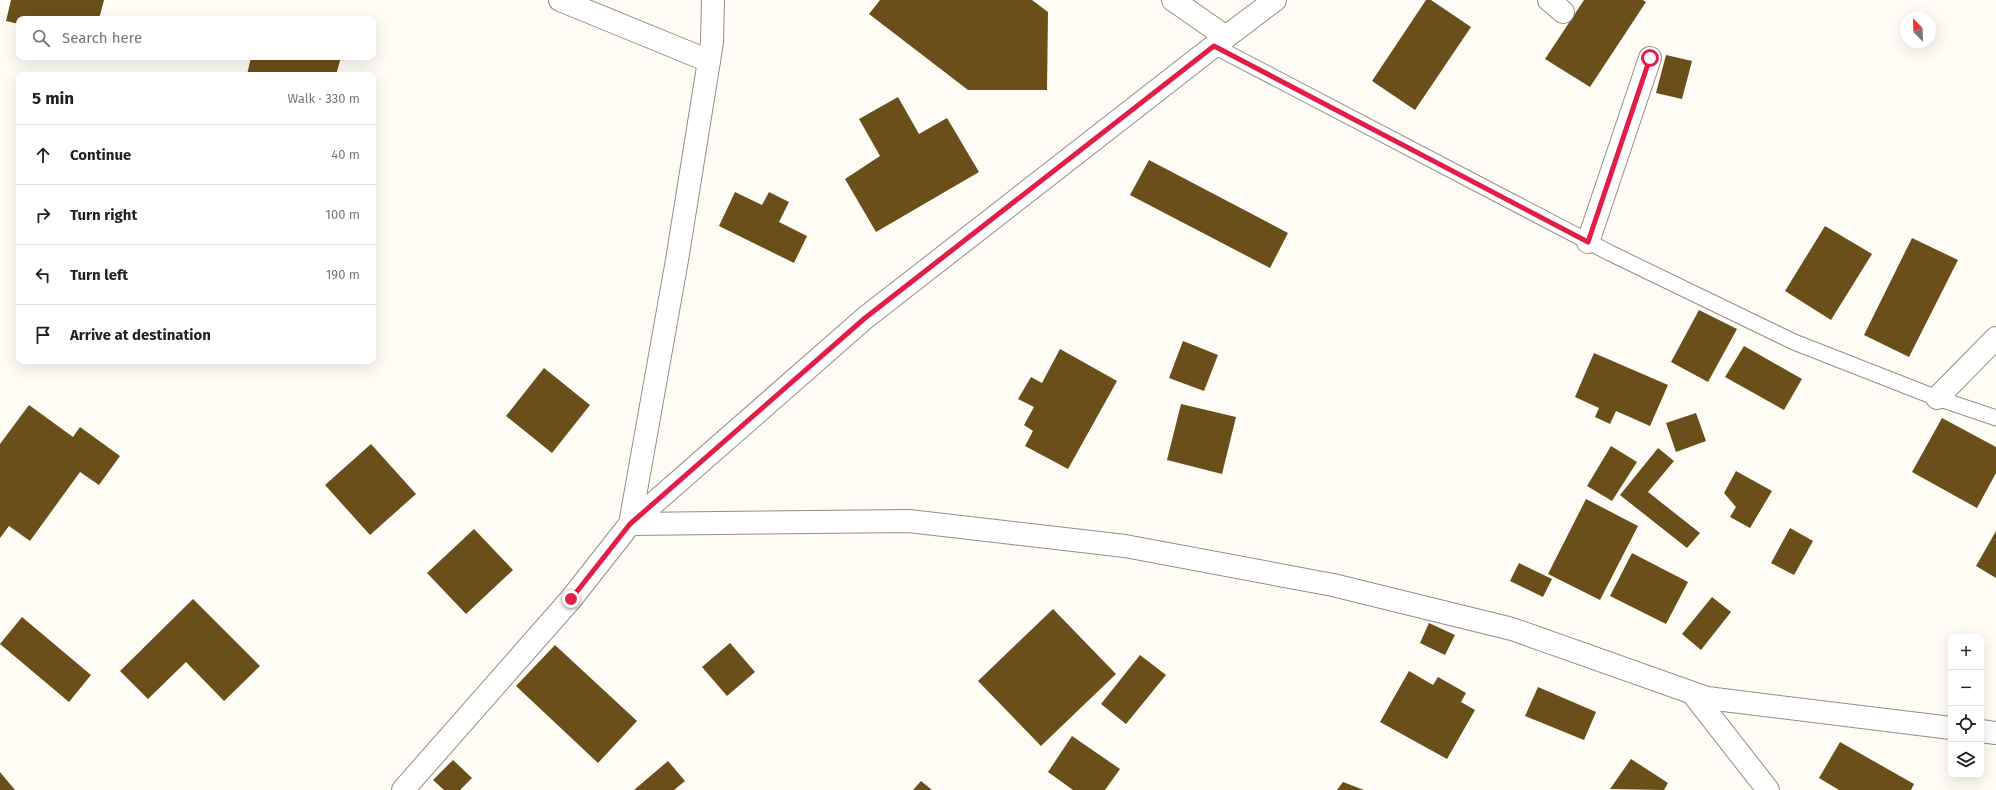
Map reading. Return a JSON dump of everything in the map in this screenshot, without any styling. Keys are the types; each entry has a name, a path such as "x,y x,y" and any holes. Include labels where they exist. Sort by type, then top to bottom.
{"street":[{"path":"560,0 709,61"},
{"path":"630,524 677,260 709,61 712,42 713,0"},
{"path":"1173,0 1220,41"},
{"path":"403,790 571,599 630,524 865,318 1220,41 1276,0"},
{"path":"1588,242 1650,58"},
{"path":"1937,398 1996,338"},
{"path":"630,524 909,521 1125,546 1332,585 1512,629 1707,698 1948,728"},
{"path":"1693,694 1768,790"},
{"path":"1984,731 1996,733"}],"lane":[{"path":"1220,41 1588,242 1794,342 1937,398 1996,418"}],"building":[{"path":"11,0 104,0 100,16 16,16 16,23 6,21"},
{"path":"880,0 1032,0 1048,12 1047,90 968,90 869,14"},
{"path":"1426,0 1431,0 1471,27 1415,110 1372,81"},
{"path":"1584,0 1643,0 1646,2 1590,87 1545,59"},
{"path":"1666,55 1692,61 1682,99 1656,93"},
{"path":"250,60 340,60 337,72 248,72"},
{"path":"898,97 919,134 947,118 979,172 876,232 845,179 880,156 859,119"},
{"path":"1149,160 1288,233 1270,268 1130,195"},
{"path":"735,192 762,205 769,192 789,202 779,222 807,236 794,263 719,226"},
{"path":"1825,226 1872,254 1831,320 1785,291"},
{"path":"1912,238 1958,260 1909,357 1864,335"},
{"path":"1699,310 1737,329 1708,382 1671,362"},
{"path":"1183,341 1218,355 1204,391 1169,378"},
{"path":"1744,346 1802,379 1784,410 1725,377"},
{"path":"1060,349 1117,381 1068,469 1025,446 1033,431 1024,425 1034,407 1018,399 1031,377 1042,383"},
{"path":"1594,353 1668,385 1650,426 1616,411 1610,424 1595,417 1599,408 1575,397"},
{"path":"544,368 590,405 552,453 506,416"},
{"path":"1181,404 1236,417 1222,474 1167,460"},
{"path":"29,405 73,437 80,427 120,456 99,485 80,472 30,541 9,526 0,538 0,444"},
{"path":"1696,413 1706,441 1676,452 1666,423"},
{"path":"1942,418 1996,447 1996,473 1977,508 1912,472"},
{"path":"371,444 416,494 370,535 325,485"},
{"path":"1611,446 1637,462 1612,501 1587,486"},
{"path":"1658,448 1674,461 1648,492 1700,533 1687,548 1620,495"},
{"path":"1736,471 1772,491 1750,528 1730,517 1736,507 1724,493"},
{"path":"1586,499 1638,526 1600,600 1548,574"},
{"path":"1790,528 1813,541 1794,575 1771,563"},
{"path":"474,529 513,570 466,614 427,573"},
{"path":"1996,531 1996,578 1976,566"},
{"path":"1632,553 1688,582 1666,624 1610,596"},
{"path":"1519,563 1552,579 1543,597 1510,581"},
{"path":"1712,597 1731,612 1701,650 1682,634"},
{"path":"193,599 260,666 224,701 186,662 148,699 120,671"},
{"path":"1053,609 1116,674 1041,746 978,681"},
{"path":"22,617 91,675 69,702 0,644"},
{"path":"1429,623 1455,635 1445,655 1420,643"},
{"path":"730,643 755,672 727,696 702,667"},
{"path":"555,645 637,721 598,763 516,686"},
{"path":"1140,655 1166,675 1126,724 1101,704"},
{"path":"1409,671 1433,685 1438,677 1466,693 1461,702 1475,710 1447,759 1380,722"},
{"path":"1538,687 1596,712 1584,740 1525,716"},
{"path":"1072,736 1120,769 1105,790 1073,790 1048,772"},
{"path":"1840,742 1914,784 1911,790 1839,790 1819,778"},
{"path":"1631,759 1668,783 1664,790 1610,789"},
{"path":"453,760 472,778 460,790 444,790 433,780"},
{"path":"668,761 685,781 674,790 634,790"},
{"path":"0,772 15,790 0,790"},
{"path":"921,781 932,790 913,790"},
{"path":"1343,782 1364,790 1337,790"}],"route":[{"path":"571,599 630,524 865,318 1214,46 1588,242 1650,58"}]}
